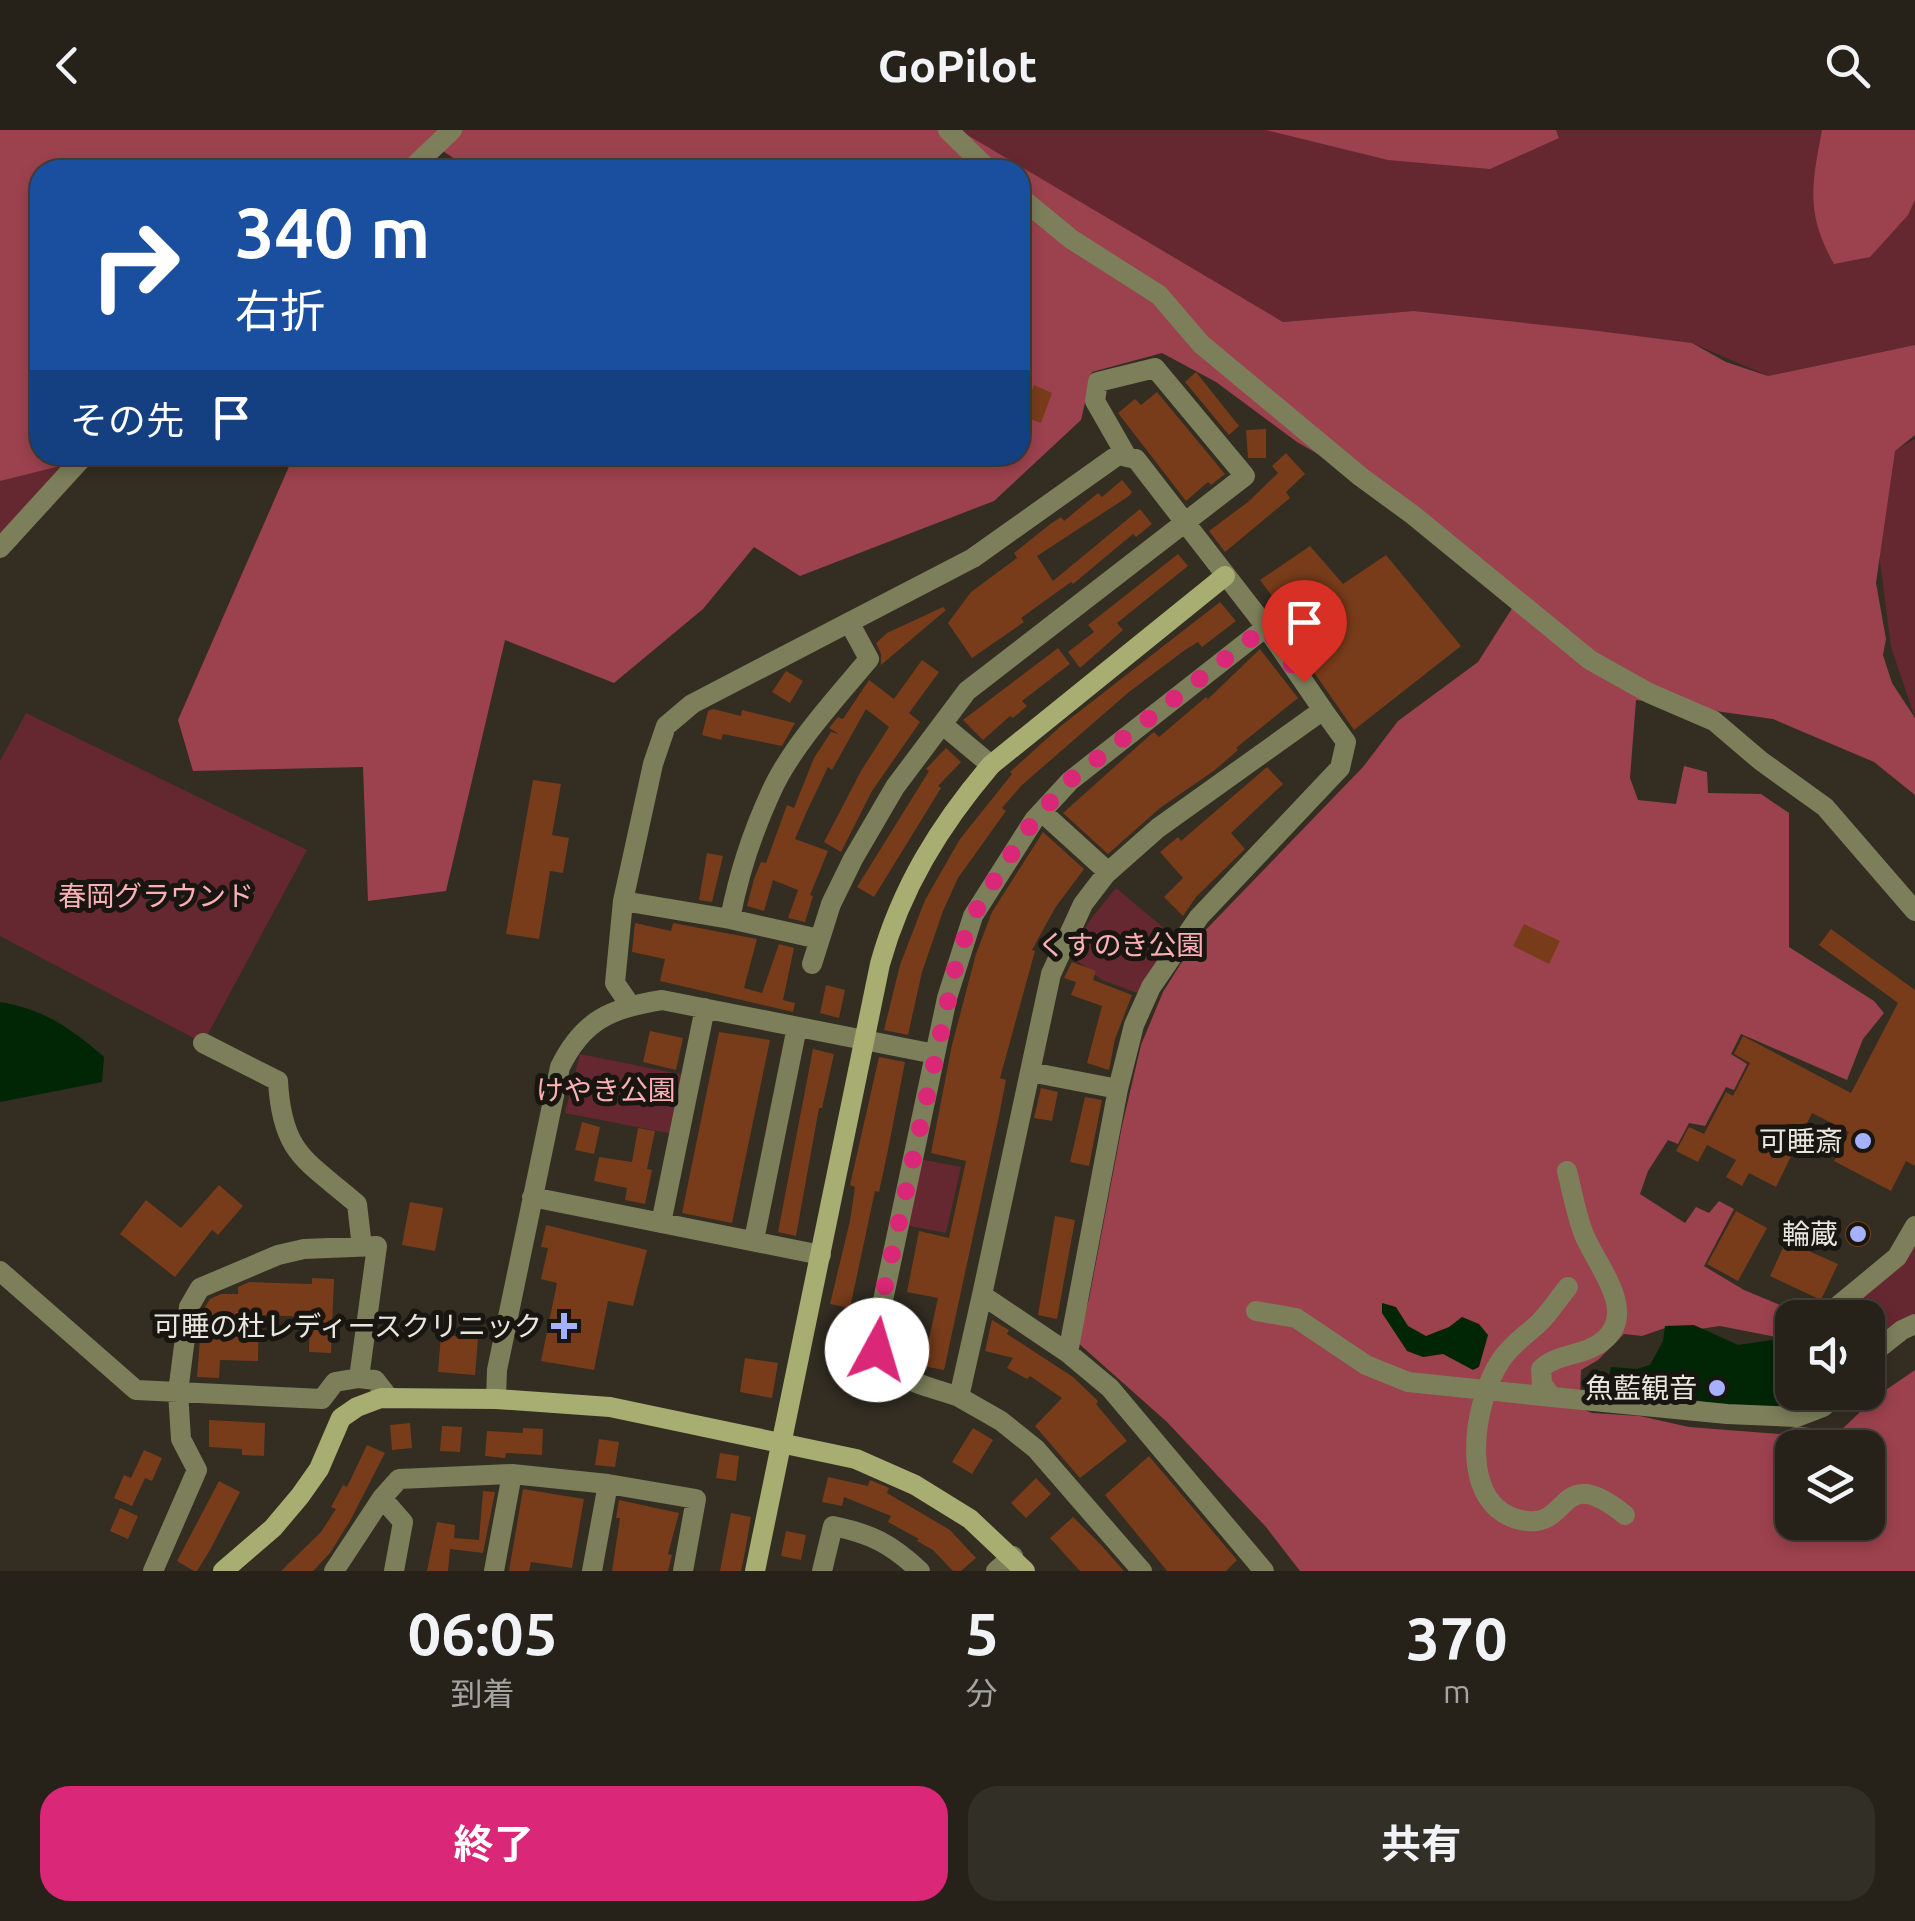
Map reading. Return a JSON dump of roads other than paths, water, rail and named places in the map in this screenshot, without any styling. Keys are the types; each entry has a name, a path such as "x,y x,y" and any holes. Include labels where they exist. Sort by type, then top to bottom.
{"street":[{"path":"420,160 452,130"},
{"path":"948,130 979,160"},
{"path":"1030,205 1071,238 1159,294 1201,344 1590,660 1714,721 1761,761 1826,807 1915,911"},
{"path":"812,964 831,904 861,844 894,787 967,690 1245,476 1155,368 1098,382 1095,401 1127,457"},
{"path":"630,1005 616,983 623,901 653,764 666,726 692,704 973,558 1118,455 1136,460 1266,627 1346,742 1340,768 1200,917 1150,987 1134,1025 1118,1088 1068,1353"},
{"path":"0,548 76,465"},
{"path":"754,1571 884,948 903,896 959,803 991,766 1225,576"},
{"path":"730,919 734,895 772,789 817,722 869,660 850,624"},
{"path":"1142,1571 1036,1449 1001,1421 960,1397 885,1367 875,1338 958,956 973,916 1042,812 1070,780 1266,627"},
{"path":"960,1397 1051,974 1083,904 1108,872 1172,818 1323,710"},
{"path":"942,725 991,766"},
{"path":"1042,812 1108,872"},
{"path":"623,901 818,939"},
{"path":"496,1400 498,1370 560,1067 570,1046 589,1024 630,1005 662,1000 936,1054"},
{"path":"662,1223 705,1008"},
{"path":"754,1240 797,1027"},
{"path":"203,1044 278,1082 280,1118 294,1149 357,1204 362,1247"},
{"path":"1030,1072 1118,1088"},
{"path":"1552,1397 1542,1384 1541,1370 1546,1364 1605,1340 1616,1312 1612,1287 1582,1229 1567,1171"},
{"path":"532,1197 820,1255"},
{"path":"1845,1300 1896,1256 1915,1226"},
{"path":"153,1571 198,1470 181,1439 178,1392 189,1307 200,1288 278,1255 304,1249 377,1246 359,1378"},
{"path":"0,1271 136,1390 322,1399 335,1382 359,1378 375,1380 389,1398"},
{"path":"1568,1287 1542,1320 1505,1354 1487,1391 1476,1438 1478,1474 1489,1498 1509,1516 1526,1521 1546,1519 1578,1494 1598,1496 1625,1515"},
{"path":"982,1294 1068,1353 1110,1388 1264,1571"},
{"path":"1256,1312 1296,1318 1384,1374 1424,1384 1728,1414 1798,1417 1817,1410"},
{"path":"1885,1344 1915,1324"},
{"path":"223,1571 272,1528 300,1496 318,1469 340,1418 357,1406 389,1398 610,1407 856,1458 915,1485 970,1519 1019,1564"},
{"path":"1798,1417 1799,1410"},
{"path":"494,1571 512,1474"},
{"path":"334,1571 382,1498 400,1479 512,1474 608,1484 696,1499 683,1571"},
{"path":"592,1571 608,1484"},
{"path":"382,1498 403,1522 394,1571"},
{"path":"822,1571 833,1526 870,1534 920,1571"},
{"path":"996,1571 1019,1564"}],"place":[{"name":"可睡斎","path":"1863,1141"},
{"name":"輪蔵","path":"1858,1234"},
{"name":"可睡の杜レディースクリニック","path":"564,1326"},
{"name":"魚藍観音","path":"1717,1388"}],"park label":[{"name":"春岡グラウンド","path":"156,896"},
{"name":"くすのき公園","path":"1121,945"},
{"name":"けやき公園","path":"606,1090"}]}
